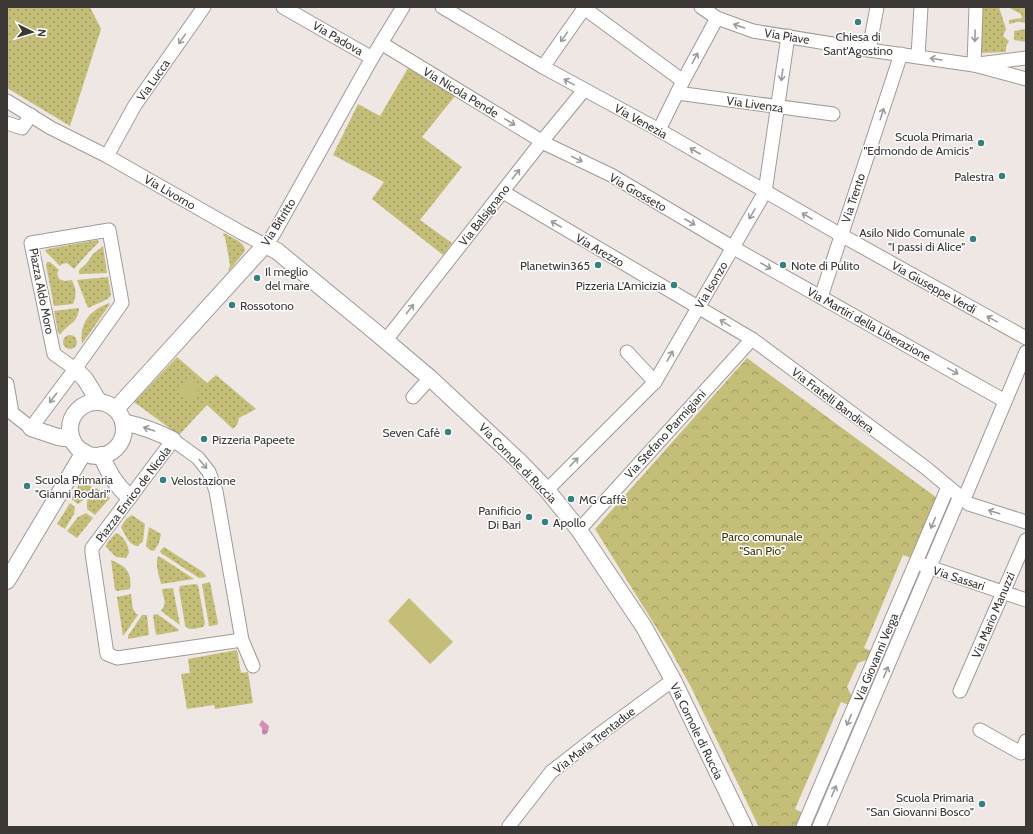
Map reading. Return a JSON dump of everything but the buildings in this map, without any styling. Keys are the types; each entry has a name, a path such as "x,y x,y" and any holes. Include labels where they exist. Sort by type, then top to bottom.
{"main road":[{"name":"Via Cornole di Ruccia","path":"265,245 283,255 430,378 520,462 547,490 579,530 644,627 673,680 744,827"},
{"name":"Via Bitritto","path":"119,416 265,245"},
{"path":"75,369 85,379 99,402"},
{"path":"119,416 124,431 122,440 117,447 110,452 101,455 92,455 77,447 72,439 70,430 71,421 75,413 82,406 99,402 108,404 119,416 173,440"},
{"path":"31,428 58,437 72,439"},
{"path":"7,581 84,452"},
{"path":"101,455 117,486 129,497"}],"street":[{"name":"Via Lucca","path":"107,156 135,104 204,7"},
{"name":"Via Padova","path":"283,7 372,58"},
{"name":"Via Bitritto","path":"265,245 273,235 372,58 403,7"},
{"name":"Via Venezia","path":"442,7 543,67 659,130 841,235"},
{"name":"Via Piave","path":"701,7 717,18 754,31 869,50 974,65"},
{"path":"869,50 877,7"},
{"path":"918,56 921,7"},
{"path":"974,65 976,7"},
{"path":"543,67 585,8 680,87"},
{"path":"659,130 717,18"},
{"name":"Via Isonzo","path":"547,490 655,382 765,192 788,36"},
{"name":"Via Nicola Pende","path":"381,43 542,141"},
{"name":"Via Trento","path":"821,297 901,54"},
{"path":"974,65 983,62 1026,58"},
{"path":"974,65 1026,80"},
{"name":"Via Livenza","path":"680,87 778,107 833,114"},
{"name":"Via Balsignano","path":"386,340 542,141 584,90"},
{"name":"Via Livorno","path":"7,101 31,116 107,156 265,245"},
{"path":"7,123 22,128 31,116"},
{"name":"Via Grosseto","path":"542,141 611,175 732,247"},
{"name":"Via Arezzo","path":"503,192 698,307"},
{"name":"Piazza Aldo Moro","path":"109,230 122,302 75,369 54,354 31,244 109,230"},
{"name":"Via Giuseppe Verdi","path":"841,235 1026,338"},
{"name":"Via Martiri della Liberazione","path":"732,247 1006,401"},
{"name":"Via Fratelli Bandiera","path":"698,307 752,339 926,468 969,504 1026,522"},
{"name":"Via Stefano Parmigiani","path":"579,530 752,339"},
{"path":"627,352 655,382"},
{"name":"Via Giovanni Verga","path":"819,827 930,568 1006,401 1026,352"},
{"path":"7,384 10,411 31,428 75,369"},
{"path":"413,397 430,378"},
{"name":"Piazza Enrico de Nicola","path":"242,640 117,658 108,654 92,548 173,440 198,458 209,472 216,491 242,640 253,666"},
{"name":"Via Giovanni Verga","path":"803,827 948,487"},
{"name":"Via Mario Manuzzi","path":"960,691 1026,540"},
{"name":"Via Sassari","path":"916,563 1026,600"},
{"name":"Via Maria Trentadue","path":"509,826 551,772 673,680"},
{"path":"980,730 1021,752 1026,741"}],"green space":[{"path":"7,7 90,7 101,29 70,126 7,88"},
{"path":"983,7 999,7 1006,29 1003,36 1009,41 1006,46 1006,52 981,53"},
{"path":"1008,7 1026,7 1026,42 1014,40 1014,31 1025,29 1025,23 1019,22 1009,24 1009,20 1022,18 1021,14"},
{"path":"408,68 455,96 422,137 462,167 420,220 452,243 443,255 372,199 384,182 333,155 358,104 380,116"},
{"path":"224,233 243,245 245,251 228,272 230,265 225,237 223,235"},
{"path":"97,240 99,241 98,243 74,269 67,263 60,266 45,251 47,249"},
{"path":"103,246 107,273 79,274 79,270 86,264 93,254"},
{"path":"47,262 50,262 59,270 57,273 59,279 65,281 72,280 76,292 73,304 54,306 46,265"},
{"path":"108,277 111,295 108,299 88,308 77,280"},
{"path":"109,303 110,304 82,344 82,330 87,318 96,309"},
{"path":"79,308 77,317 60,335 58,332 54,311"},
{"path":"67,335 73,335 77,339 77,345 73,349 67,349 63,345 63,339"},
{"path":"177,357 207,383 216,375 256,409 239,418 237,425 233,429 207,405 179,435 134,402"},
{"name":"Parco comunale \"San Pio\"","path":"747,358 937,498 911,558 903,555 864,648 872,651 869,659 858,663 847,687 852,697 849,705 841,702 795,809 803,813 796,827 759,827 691,687 671,651 595,529"},
{"path":"189,378 196,382 198,387 196,397 191,401 183,398 181,392 182,384"},
{"path":"82,479 92,486 86,498 78,504 71,499"},
{"path":"96,488 110,498 95,515 87,509 87,501"},
{"path":"70,503 75,507 74,514 65,529 57,524"},
{"path":"86,513 93,518 77,538 67,531 78,517"},
{"path":"132,515 145,524 143,541 138,546 130,542 121,527 126,519"},
{"path":"149,527 161,534 159,543 154,551 150,550 146,546"},
{"path":"116,533 123,538 127,544 129,553 126,558 116,557 106,547 107,543"},
{"path":"164,547 203,572 206,577 199,578 161,553 160,551"},
{"path":"158,556 194,579 161,584 157,566"},
{"path":"111,560 127,570 130,578 130,589 115,590"},
{"path":"210,582 218,623 217,625 209,626 202,584"},
{"path":"198,585 205,624 203,627 190,629 185,625 179,589 180,586"},
{"path":"173,588 180,625 161,611 165,603 162,589"},
{"path":"131,594 133,608 135,613 138,615 123,636 117,597"},
{"path":"409,598 453,642 430,664 388,621"},
{"path":"157,614 179,631 156,635 153,615"},
{"path":"142,615 147,615 149,635 128,639 128,636"},
{"path":"237,650 241,673 248,672 253,703 215,709 214,705 187,709 181,674 190,673 188,659"}],"water":[{"path":"262,720 269,726 268,732 265,735 262,734 262,728 259,725"}],"place":[{"name":"Chiesa di Sant'Agostino","path":"858,22"},
{"name":"Scuola Primaria \"Edmondo de Amicis\"","path":"981,143"},
{"name":"Palestra","path":"1002,176"},
{"name":"Asilo Nido Comunale \"I passi di Alice\"","path":"973,239"},
{"name":"Planetwin365","path":"598,265"},
{"name":"Note di Pulito","path":"783,265"},
{"name":"Il meglio del mare","path":"257,278"},
{"name":"Pizzeria L'Amicizia","path":"674,285"},
{"name":"Rossotono","path":"232,305"},
{"name":"Seven Cafè","path":"448,432"},
{"name":"Pizzeria Papeete","path":"204,439"},
{"name":"Velostazione","path":"163,480"},
{"name":"Scuola Primaria \"Gianni Rodari\"","path":"27,486"},
{"name":"MG Caffè","path":"571,499"},
{"name":"Panificio Di Bari","path":"529,517"},
{"name":"Apollo","path":"545,522"},
{"name":"Scuola Primaria \"San Giovanni Bosco\"","path":"982,804"}]}
